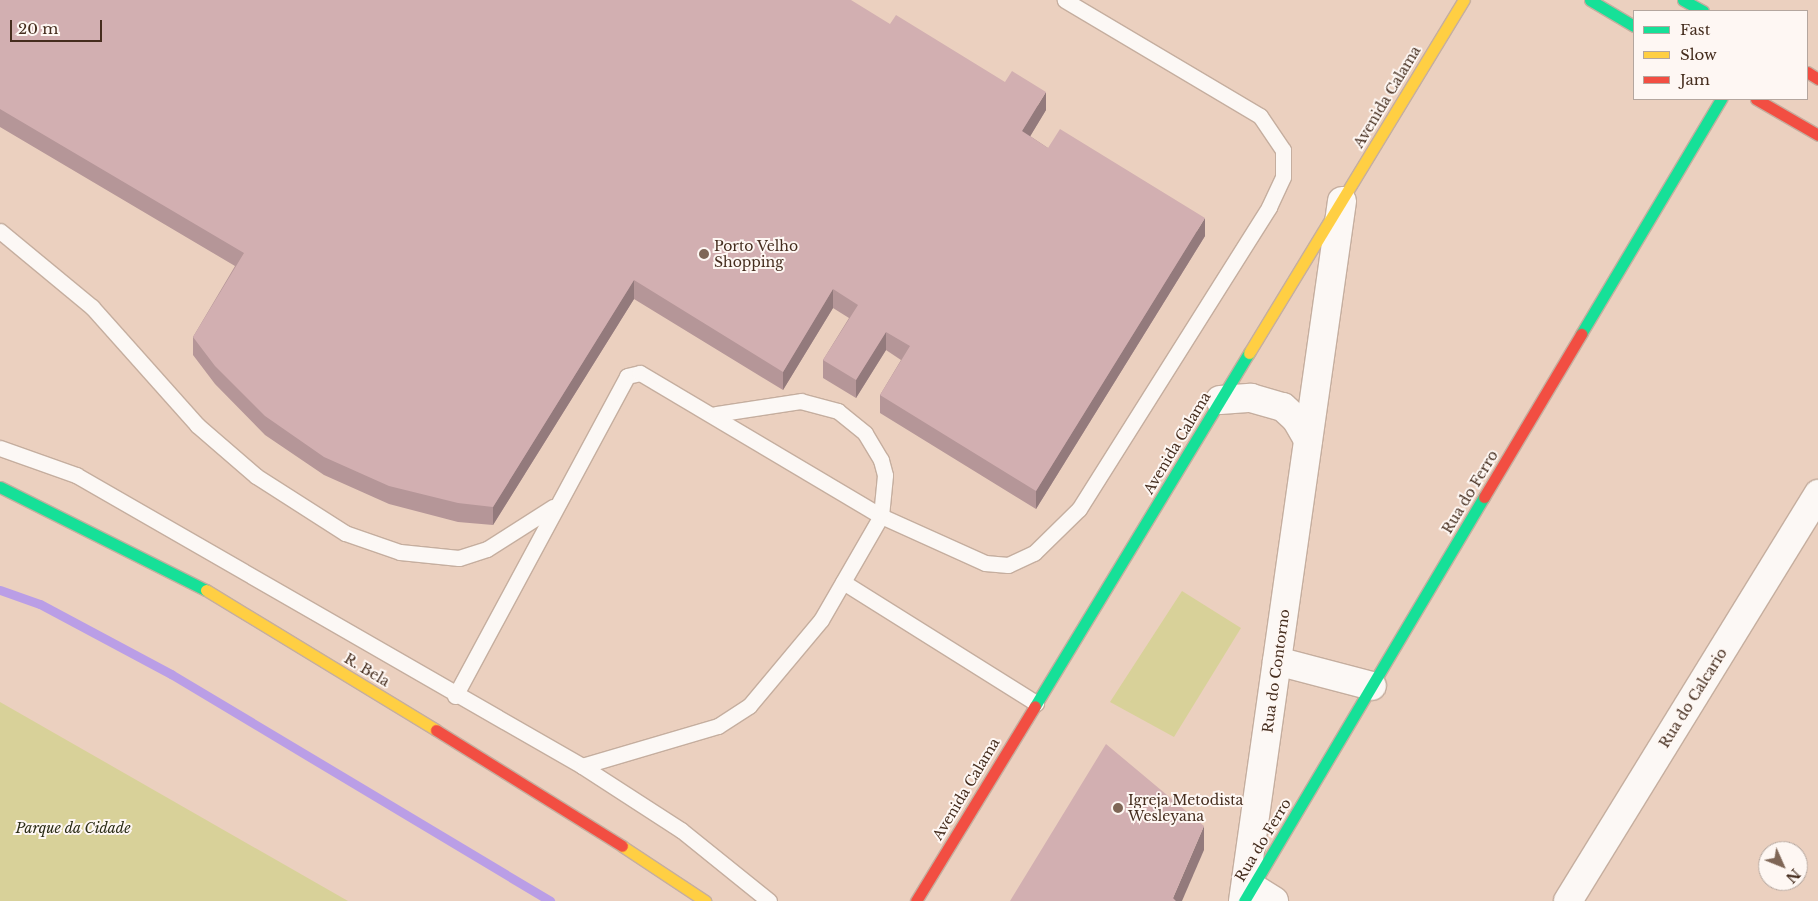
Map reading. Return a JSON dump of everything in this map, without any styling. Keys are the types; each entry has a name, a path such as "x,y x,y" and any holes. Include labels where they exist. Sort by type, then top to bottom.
{"street":[{"name":"Avenida Calama","path":"916,901 1464,0"},
{"path":"1590,0 1633,25"},
{"path":"1683,0 1700,10"},
{"name":"Rua do Ferro","path":"1253,898 1372,686 1721,100"},
{"path":"1758,100 1818,135"},
{"name":"Rua do Contorno","path":"1253,898 1277,661 1342,200"},
{"path":"1220,400 1251,398 1283,407 1308,440"},
{"name":"R. Bela","path":"0,487 202,588 560,805 705,901"},
{"name":"Rua do Calcario","path":"1568,901 1818,494"},
{"path":"1277,661 1372,686"}],"lane":[{"path":"454,696 554,506 627,376 640,373 716,414 881,516 985,563 1008,566 1034,553 1079,509 1269,207 1283,177 1283,150 1260,116 1065,0"},
{"path":"0,231 92,307 212,438 256,476 345,533 400,552 459,558 487,549 554,506"},
{"path":"582,766 718,726 749,706 821,620 881,516 885,475 881,460 865,433 838,411 801,401 716,414"},
{"path":"0,448 76,475 454,696 582,766 681,830 769,901"},
{"path":"843,582 1036,703"}],"green space":[{"path":"1182,591 1241,628 1174,737 1110,702"},
{"name":"Parque da Cidade","path":"0,702 348,901 0,901"}],"building":[{"name":"Porto Velho Shopping","path":"0,0 851,0 890,24 896,15 1005,82 1012,71 1046,92 1022,131 1048,148 1060,129 1205,218 1036,491 880,395 910,346 886,332 856,380 823,360 858,305 833,289 783,372 634,280 493,507 458,503 389,486 324,457 265,416 215,366 193,337 244,253 0,109"},
{"name":"Igreja Metodista Wesleyana","path":"1106,744 1204,826 1173,898 1176,901 1010,901"}],"waterway":[{"path":"0,590 40,604 171,674 550,901"}],"traffic: fast":[{"path":"1590,0 1633,25"},
{"path":"1683,0 1701,10"},
{"path":"1581,334 1720,100"},
{"path":"1035,706 1249,353"},
{"path":"0,487 206,590"},
{"path":"1244,901 1484,497"}],"traffic: slow":[{"path":"1249,353 1464,0"},
{"path":"206,590 436,730"},
{"path":"622,846 705,901"}],"traffic: jam":[{"path":"1808,73 1818,79"},
{"path":"1758,100 1818,135"},
{"path":"1484,497 1581,334"},
{"path":"916,901 1035,706"},
{"path":"436,730 622,846"}],"place":[{"name":"Porto Velho Shopping","path":"704,254"},
{"name":"Igreja Metodista Wesleyana","path":"1118,808"}]}
